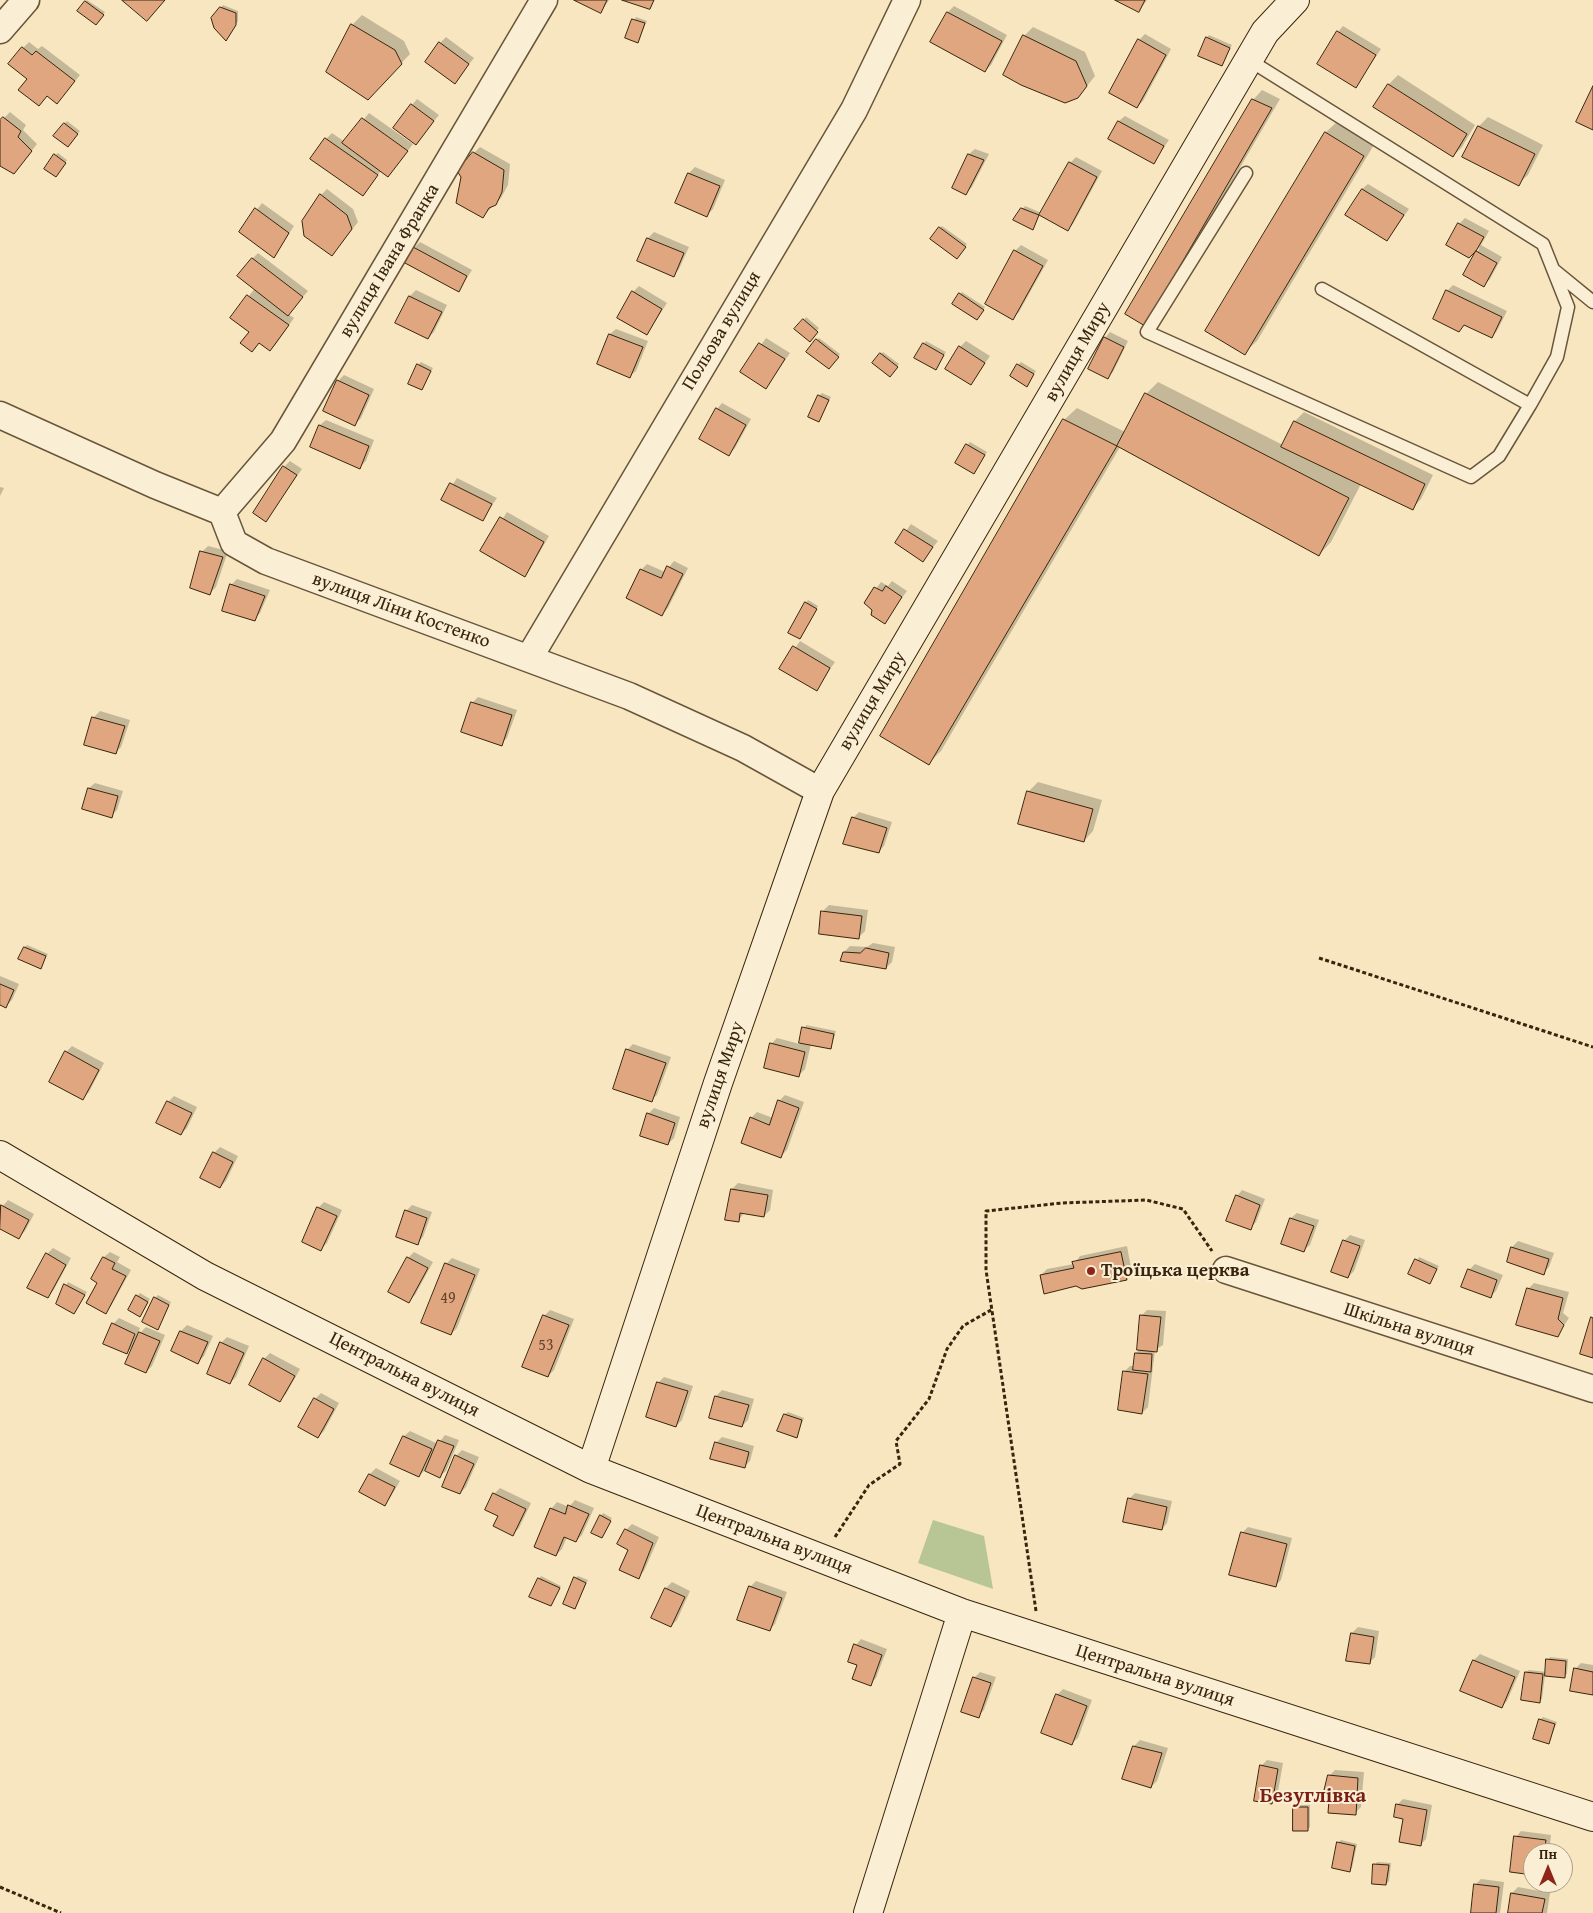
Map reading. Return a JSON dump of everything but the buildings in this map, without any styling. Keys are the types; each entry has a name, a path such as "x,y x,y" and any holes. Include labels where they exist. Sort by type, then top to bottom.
{"street":[{"path":"0,30 26,0"},
{"name":"вулиця Івана Франка","path":"222,512 283,441 544,0"},
{"name":"Польова вулиця","path":"529,658 854,110 907,0"},
{"name":"вулиця Миру","path":"591,1469 718,1083 820,791 1265,32 1295,0"},
{"path":"0,415 155,485 222,512"},
{"name":"вулиця Ліни Костенко","path":"222,512 234,543 266,561 629,696 743,748 820,791"},
{"name":"Центральна вулиця","path":"0,1155 206,1276 591,1469 962,1613 1593,1818"},
{"name":"Шкільна вулиця","path":"1226,1270 1593,1389"},
{"path":"868,1913 962,1613"}],"lane":[{"path":"1246,173 1148,332 1471,477 1499,456 1557,357 1568,307 1543,244 1249,60"},
{"path":"1553,269 1593,302"},
{"path":"1322,289 1530,405"}],"path":[{"path":"1319,958 1593,1046"},
{"path":"1040,1639 991,1310 986,1270 986,1211 1062,1203 1146,1200 1183,1209 1226,1270"},
{"path":"822,1558 869,1485 900,1464 896,1441 929,1399 947,1349 963,1326 991,1310"},
{"path":"0,1887 61,1913"}],"green space":[{"path":"933,1520 984,1536 993,1589 918,1563"}],"place":[{"name":"Троїцька церква","path":"1091,1271"}],"district":[{"name":"Безуглівка","path":"1313,1797"}]}
